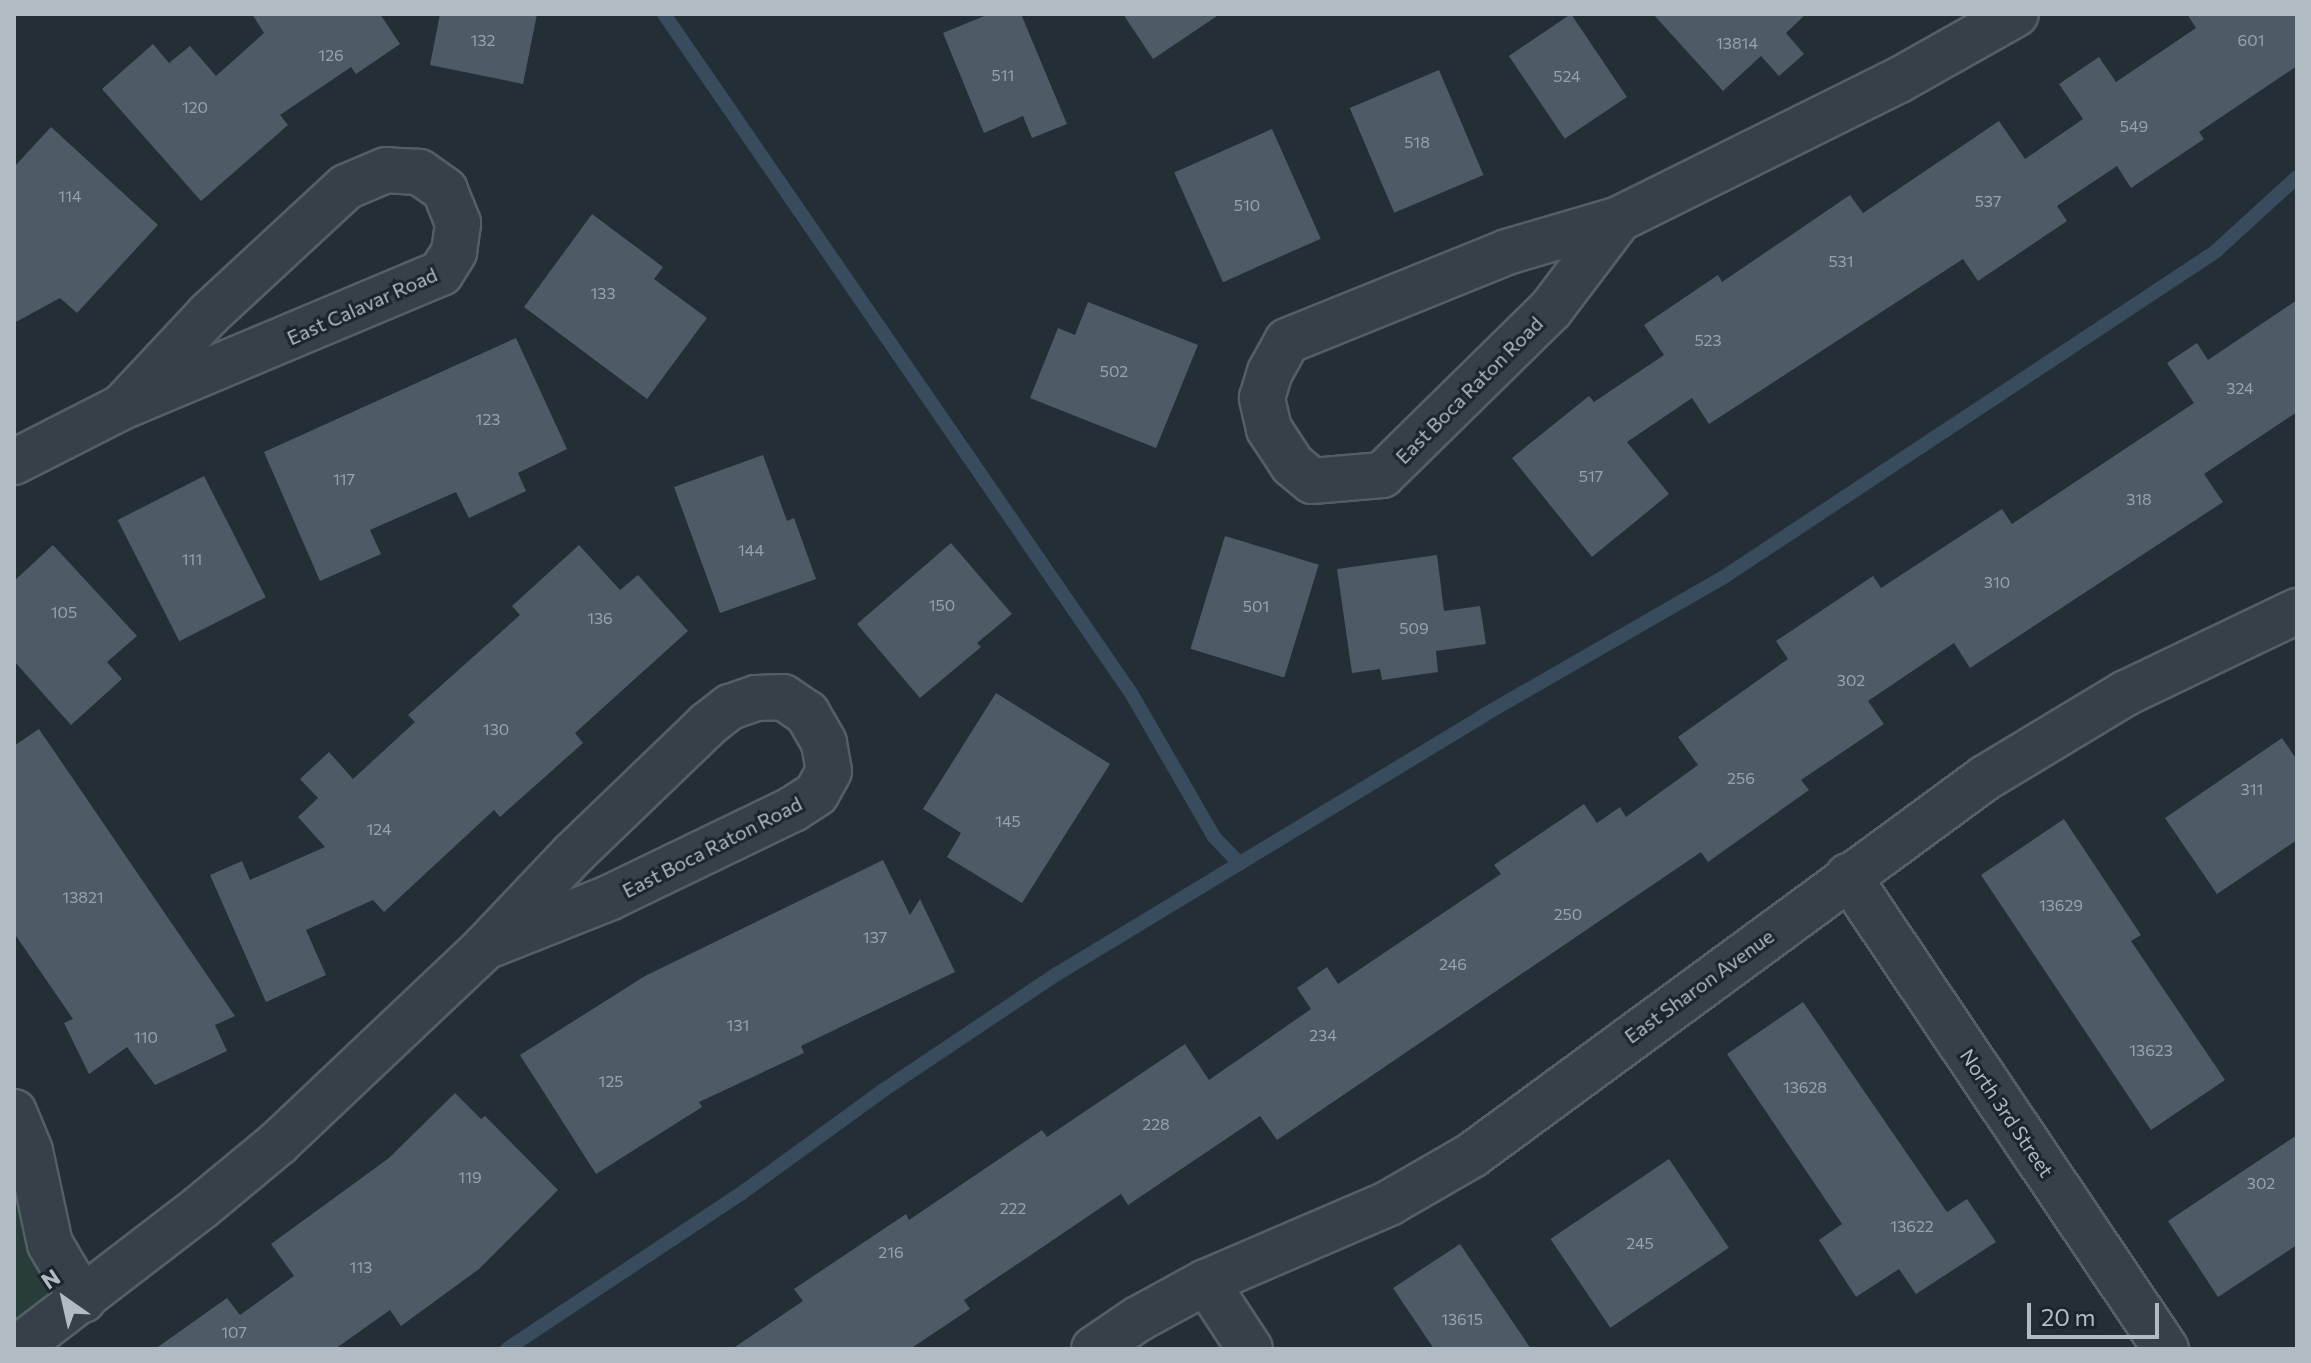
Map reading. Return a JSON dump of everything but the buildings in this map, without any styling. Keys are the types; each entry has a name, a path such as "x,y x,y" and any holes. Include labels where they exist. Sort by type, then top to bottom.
{"street":[{"name":"East Boca Raton Road","path":"1619,219 1551,309 1382,475 1312,481 1292,464 1269,429 1262,398 1270,372 1287,341 1507,252 1619,219 1899,80 1986,20"},
{"name":"East Calavar Road","path":"14,462 122,407 441,273 454,252 458,223 445,190 419,172 386,170 346,187 208,315 122,407"},
{"name":"East Sharon Avenue","path":"1094,1349 1138,1319 1206,1282 1389,1203 1472,1155 1985,778 2126,693 2297,611"},
{"name":"East Boca Raton Road","path":"16,1349 83,1300 278,1143 485,947 573,854 708,724 730,707 756,698 783,697 807,713 824,743 829,771 816,794 793,809 609,898 485,947"},
{"name":"North 3rd Street","path":"1848,876 2166,1349"},
{"path":"14,1112 30,1151 50,1244 83,1300"},
{"path":"1206,1282 1250,1349"}],"green space":[{"path":"14,1112 83,1300 14,1349"}],"waterway":[{"path":"664,14 1131,693 1214,837 1240,864"},
{"path":"507,1349 739,1195 882,1091 1057,974 1484,715 1727,575 2215,252 2297,177"}]}
